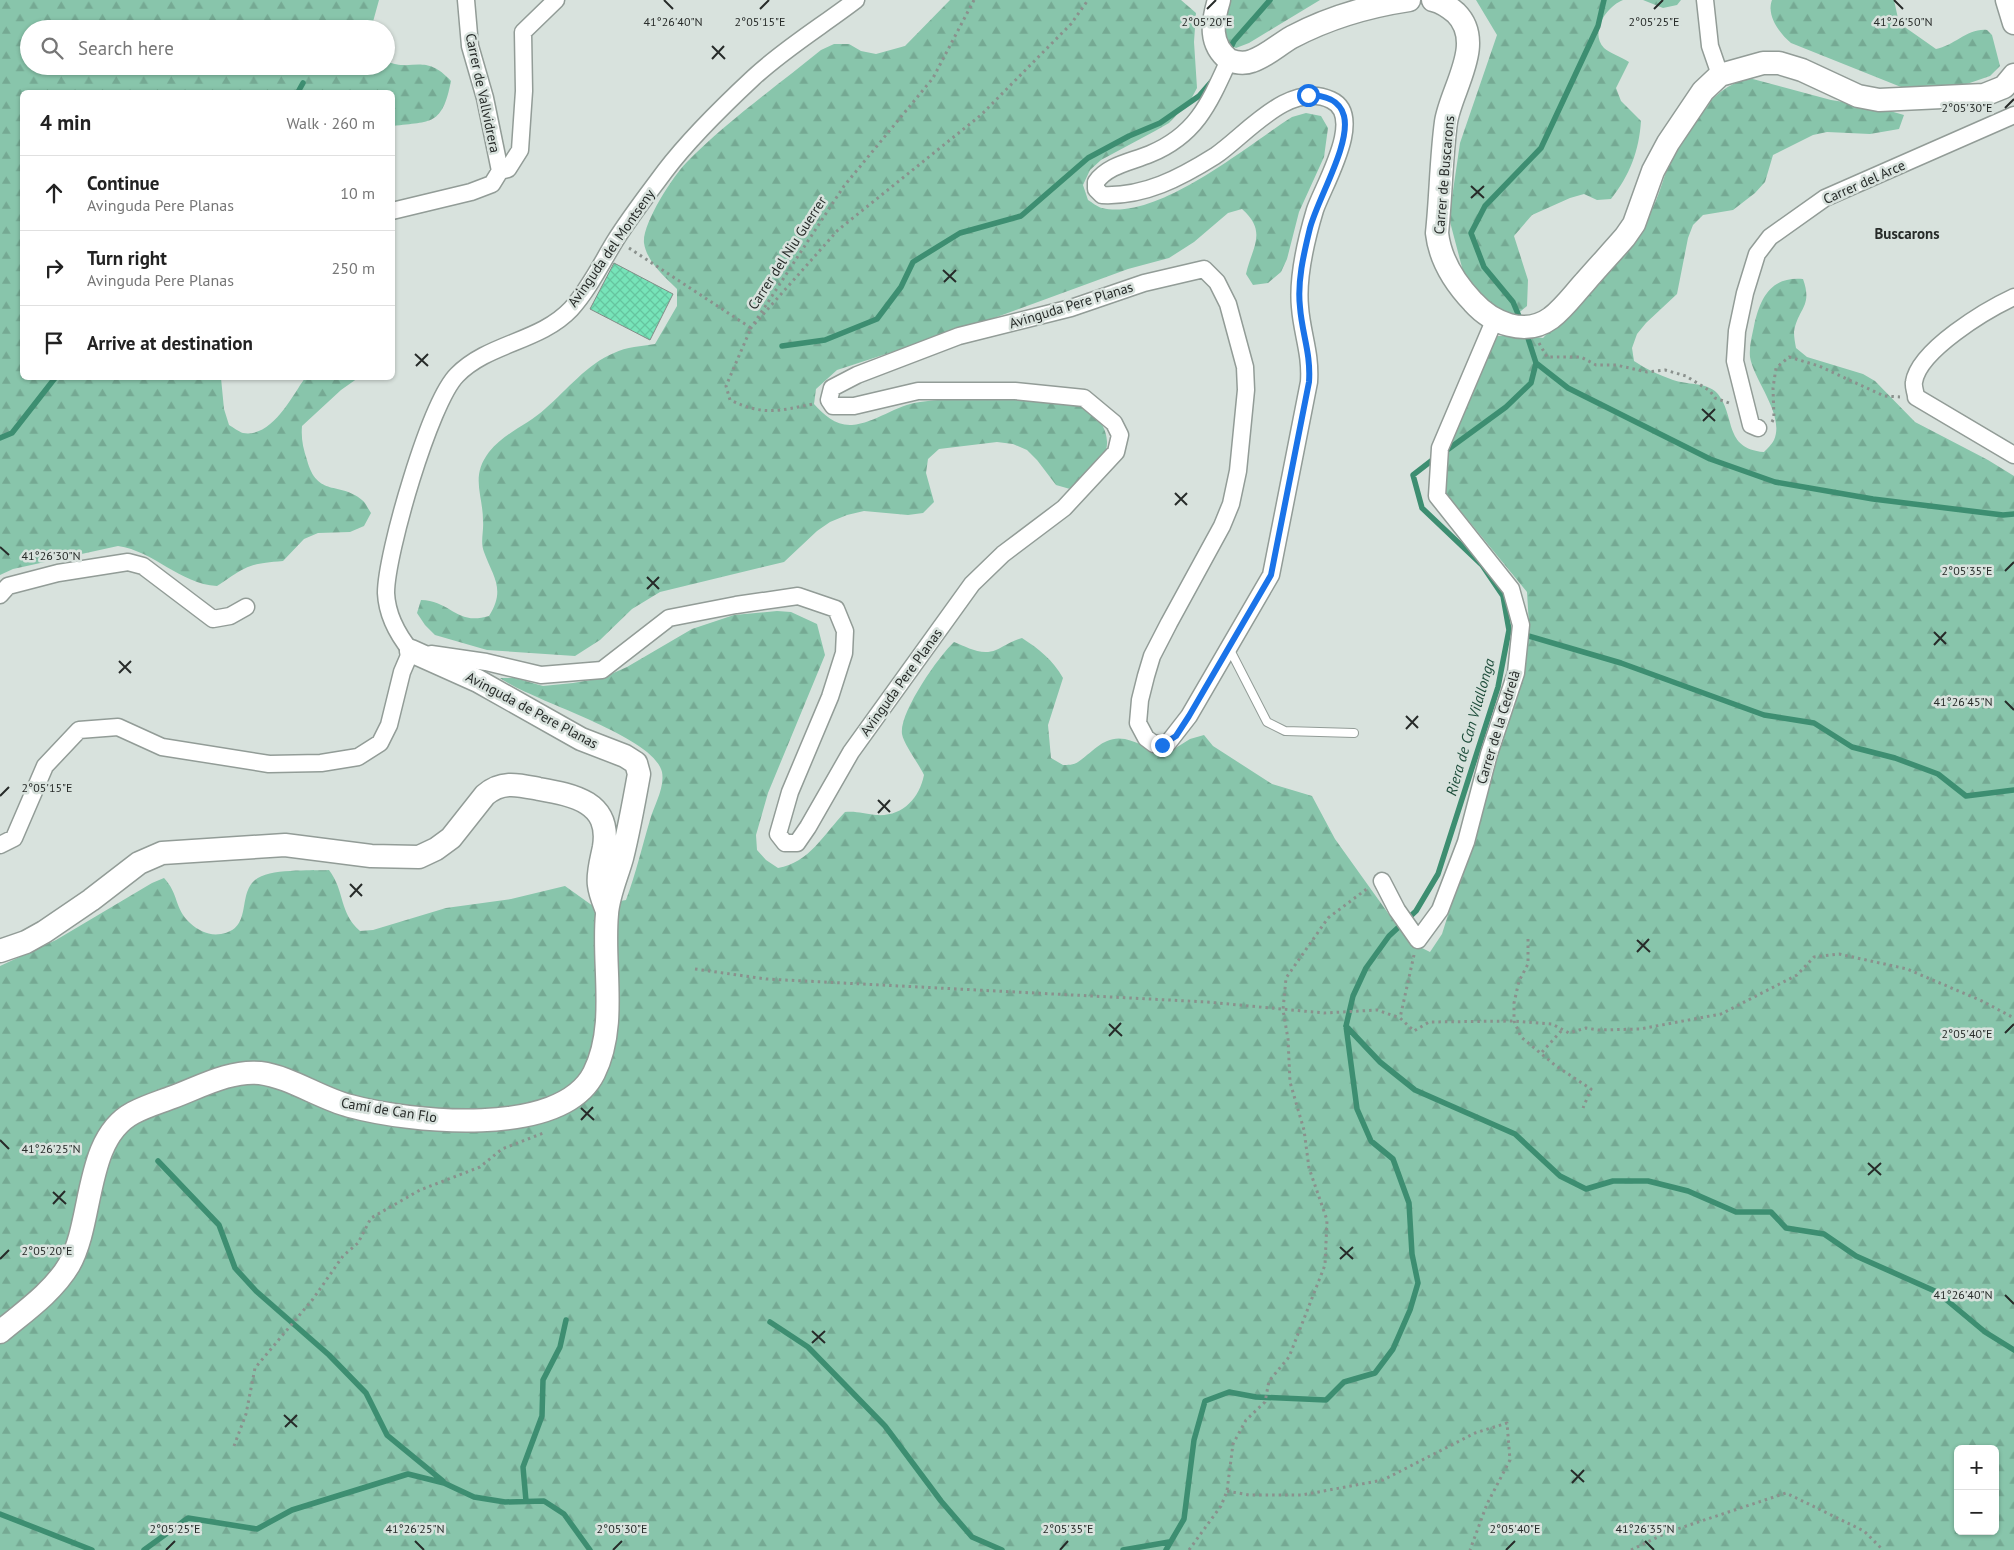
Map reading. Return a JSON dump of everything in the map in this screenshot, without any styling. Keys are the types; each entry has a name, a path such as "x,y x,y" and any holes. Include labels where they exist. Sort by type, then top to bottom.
{"street":[{"name":"Carrer de Vallvidrera","path":"466,0 470,46 491,122 500,171 508,169 520,150 524,91 523,32 556,0"},
{"name":"Avinguda del Montseny","path":"411,651 399,636 390,613 386,595 388,569 412,478 443,394 456,376 469,364 556,323 570,310 583,294 616,239 666,169 754,77 856,0"},
{"path":"1220,0 1213,23 1213,34 1220,51 1229,60 1236,63 1250,62 1320,24 1365,9 1409,0"},
{"name":"Carrer de Buscarons","path":"1433,0 1451,9 1462,19 1466,30 1467,43 1462,76 1446,120 1437,233 1438,246 1450,272 1465,294 1494,321"},
{"path":"1705,0 1710,46 1720,75"},
{"path":"2007,0 2014,22"},
{"name":"Avinguda Pere Planas","path":"411,651 486,662 541,675 602,670 669,618 736,605 798,596 836,609 845,632 844,653 830,697 790,792 778,834 785,843 797,842 808,827 851,752 972,584 1003,554 1064,508 1116,452 1120,435 1114,423 1084,398 971,389 918,390 854,406 833,406 829,400 832,388 857,375 959,336 1071,308 1144,283 1204,270 1218,282 1228,304 1245,367 1246,390 1238,471 1231,504 1222,526 1152,656 1140,700 1138,723 1146,738 1154,744 1162,745 1176,736 1271,575 1309,382 1309,351 1300,308 1304,259 1315,209 1343,138 1344,118 1341,107 1336,102 1308,95 1270,112 1215,156 1156,188 1129,194 1102,195 1096,189 1096,182 1109,170 1151,154 1175,141 1191,128 1209,105 1229,60"},
{"path":"1494,321 1516,326 1533,326 1552,317 1625,237 1634,224 1653,172 1668,143 1703,91 1720,75 1763,63 1779,63 1802,70 1858,96 1879,100 1984,96 2004,87 2013,79"},
{"name":"Carrer del Arce","path":"1753,422 1735,361 1737,331 1745,292 1757,254 1770,237 1825,198 2014,115"},
{"path":"395,210 471,192 492,184 500,171"},
{"path":"2014,297 1988,309 1946,340 1920,366 1914,383 1916,397 2014,455"},
{"name":"Carrer de la Cedrelà","path":"1418,940 1440,910 1466,842 1489,754 1516,673 1521,625 1511,589 1437,496 1440,448 1494,321"},
{"path":"0,595 8,586 58,572 128,562 143,566 213,619 230,616 246,607"},
{"path":"0,845 14,838 46,766 79,730 118,727 162,747 269,764 321,763 358,757 380,743 389,724 402,672 411,651"},
{"name":"Avinguda de Pere Planas","path":"411,651 478,681 573,735 625,756 636,764 639,774 626,844 607,911"},
{"path":"0,951 44,932 91,900 139,863 162,854 285,845 371,856 419,857 444,845 485,795 493,788 504,784 517,784 566,795 587,802 596,810 602,823 605,840 598,884 607,911"},
{"path":"1382,881 1397,910 1418,940"},
{"name":"Camí de Can Flo","path":"0,1332 49,1290 68,1267 79,1244 102,1149 110,1131 132,1113 222,1078 238,1074 258,1073 274,1076 351,1107 422,1118 511,1119 565,1102 583,1089 594,1073 601,1053 606,1023 607,911"}],"lane":[{"path":"1228,646 1267,722 1285,731 1354,733"}],"path":[{"name":"Carrer del Niu Guerrer","path":"750,328 844,186 933,78 974,0"},
{"name":"Carrer del Niu Guerrer","path":"750,328 838,230 981,115 1071,24 1088,0"},
{"path":"616,239 750,328 726,386 730,400 751,409 775,411 829,400"},
{"path":"1533,326 1547,357 1581,357 1596,365 1616,365 1647,372 1664,370 1686,376 1710,391 1715,398 1726,402 1753,422 1769,428 1774,418 1772,388 1776,368 1789,357 1819,366 1884,396 1916,397"},
{"path":"1189,1550 1221,1506 1227,1491 1234,1444 1246,1420 1265,1402 1269,1381 1289,1357 1325,1265 1328,1220 1309,1168 1304,1130 1290,1082 1288,1039 1283,1010 1286,978 1328,918 1345,904 1382,881"},
{"path":"1528,939 1528,964 1517,988 1514,1003 1514,1021 1521,1037 1542,1052 1556,1066 1591,1089 1584,1108"},
{"path":"1400,1018 1418,940"},
{"path":"695,969 766,979 1207,1002 1324,1013 1377,1010 1400,1018 1414,1031 1429,1022 1514,1021 1552,1024 1569,1033 1586,1028 1598,1030 1640,1029 1721,1014 1797,975 1814,957 1839,954 1907,970 1982,1001 2014,1018"},
{"path":"1542,1052 1563,1029"},
{"path":"234,1446 246,1414 256,1368 313,1299 343,1256 358,1243 372,1218 420,1190 480,1167 502,1149 552,1130"},
{"path":"1227,1491 1249,1495 1302,1495 1383,1480 1475,1433 1507,1423 1510,1460 1487,1504 1470,1550"},
{"path":"1631,1550 1668,1532 1786,1493 1864,1531 1883,1550"}],"green space":[{"path":"0,0 379,0 373,20 20,20 20,75 395,75 395,64 433,67 442,72 451,81 448,96 439,114 426,121 395,126 395,90 20,90 20,380 221,380 224,409 229,425 243,433 253,433 272,423 304,380 355,380 341,390 302,426 303,447 311,472 317,480 330,487 354,494 366,504 371,513 364,526 350,532 318,533 304,539 283,561 261,563 247,567 217,586 191,580 143,554 118,546 13,569 0,575"},
{"path":"950,0 1181,0 1196,13 1194,42 1197,88 1190,101 1169,123 1101,160 1090,170 1083,185 1088,200 1102,208 1124,209 1149,203 1175,193 1201,178 1292,117 1306,113 1321,116 1328,128 1324,157 1299,212 1287,259 1281,272 1268,283 1253,285 1246,274 1256,240 1256,233 1250,217 1242,209 1228,213 1194,242 1169,258 1128,269 975,325 837,370 816,389 814,404 831,419 846,425 861,424 911,404 951,399 1011,399 1078,405 1089,411 1100,422 1104,428 1107,443 1103,457 1096,466 1070,489 1056,485 1027,450 1013,444 997,442 939,449 928,459 926,473 934,502 923,513 908,515 864,511 847,515 830,522 817,531 784,562 660,592 632,609 600,640 575,656 487,650 435,635 417,613 421,600 440,604 461,616 478,618 489,616 497,598 496,583 483,548 479,486 480,470 489,452 502,439 539,414 578,378 604,358 619,351 655,344 677,306 677,289 652,262 644,243 648,224 653,213 680,169 735,119 821,50 834,44 849,44 861,51 876,54 905,46"},
{"path":"1221,0 1320,0 1249,43 1236,48 1222,42"},
{"path":"1476,0 1623,0 1606,14 1599,27 1598,35 1604,48 1629,62 1616,88 1621,101 1641,121 1636,153 1628,172 1611,199 1597,200 1584,194 1570,198 1532,215 1514,236 1528,280 1527,306 1514,317 1501,316 1464,275 1449,218 1460,143 1497,35"},
{"path":"1643,0 1681,0 1677,5 1663,8"},
{"path":"1772,0 1894,0 1899,23 1936,49 1967,34 1987,30 1992,35 2000,66 1990,76 1961,86 1906,89 1791,43 1779,30 1772,18"},
{"path":"1749,78 1831,100 1876,107 1904,115 1899,129 1870,134 1827,132 1813,135 1773,155 1765,182 1755,193 1733,210 1703,215 1693,225 1688,238 1677,294 1637,334 1632,348 1634,361 1653,372 1678,382 1702,385 1713,389 1723,402 1736,438 1742,445 1751,450 1764,452 1774,440 1776,430 1772,409 1750,357 1750,345 1754,326 1764,298 1775,285 1792,279 1803,279 1806,288 1806,302 1794,332 1796,348 1807,357 1863,374 1875,381 1915,422 1988,460 2014,476 2014,1550 0,1550 0,966 56,940 152,883 164,878 172,890 181,912 190,923 204,932 212,934 231,931 237,926 241,919 250,886 255,880 261,876 290,871 329,870 338,886 349,917 360,931 373,930 446,908 511,899 565,886 593,906 626,900 661,790 662,772 654,758 638,745 615,732 538,698 500,678 515,678 543,686 602,678 627,667 692,629 734,615 777,611 791,612 817,624 825,655 768,793 756,835 757,850 766,860 778,868 789,865 807,854 845,812 885,815 901,810 913,799 922,784 924,775 903,738 903,725 921,686 954,642 974,650 990,652 1022,638 1045,655 1063,678 1048,725 1051,758 1063,765 1075,764 1099,745 1118,738 1130,740 1166,754 1190,739 1204,735 1213,746 1272,784 1312,796 1335,839 1408,941 1430,952 1442,934 1484,800 1529,625 1527,592 1445,492 1446,452 1493,336 1543,338 1597,280 1647,217 1653,207 1672,158 1688,129 1698,115 1721,92 1734,83"}],"building":[{"path":"614,263 673,294 650,340 590,309"}],"waterway":[{"path":"1230,49 1234,41 1270,0"},
{"name":"Riera de Can Vilallonga","path":"1521,321 1513,302 1484,267 1471,233 1485,206 1541,148 1598,26 1604,0"},
{"path":"782,346 825,340 877,319 901,287 913,262 960,233 1021,216 1088,158 1129,136 1160,123 1199,96 1212,81"},
{"path":"299,90 303,83"},
{"name":"Riera de Can Vilallonga","path":"1443,453 1506,407 1531,383 1536,363 1526,332"},
{"path":"1536,363 1568,388 1710,459 1775,482 1873,499 2003,515 2014,514"},
{"path":"0,438 12,433 53,380"},
{"path":"1166,1550 1184,1519 1194,1440 1205,1401 1229,1392 1256,1397 1326,1400 1344,1382 1375,1373 1393,1349 1410,1310 1418,1283 1412,1254 1409,1203 1393,1159 1371,1141 1357,1109 1346,1026 1353,996 1366,968 1389,936 1416,911 1438,874 1498,687 1509,630 1503,596 1482,565 1422,508 1413,475 1435,458"},
{"path":"1522,634 1621,663 1764,715 1814,723 1852,747 1895,758 1938,774 1966,796 2014,790"},
{"path":"1346,1026 1380,1062 1415,1090 1515,1134 1560,1176 1586,1189 1613,1181 1648,1181 1688,1191 1736,1212 1771,1212 1786,1228 1824,1234 1856,1256 1937,1292 1985,1332 2014,1350"},
{"path":"158,1161 219,1225 235,1268 256,1291 329,1355 366,1393 387,1435 443,1481"},
{"path":"526,1501 523,1467 542,1416 543,1380 560,1347 566,1320"},
{"path":"770,1322 808,1347 885,1426 941,1501 972,1537 1002,1550"},
{"path":"144,1550 188,1518 257,1529 292,1510 408,1474 444,1483 474,1497 505,1502 544,1501 564,1514 590,1550"},
{"path":"0,1514 92,1550"},
{"path":"1123,1550 1169,1542"}],"district":[{"name":"Buscarons","path":"1907,233"}],"route":[{"path":"1162,745 1168,743 1176,736 1189,716 1271,575 1309,382 1309,351 1303,326 1299,292 1304,259 1315,209 1339,153 1345,130 1341,107 1336,102 1316,95 1308,95"}]}
